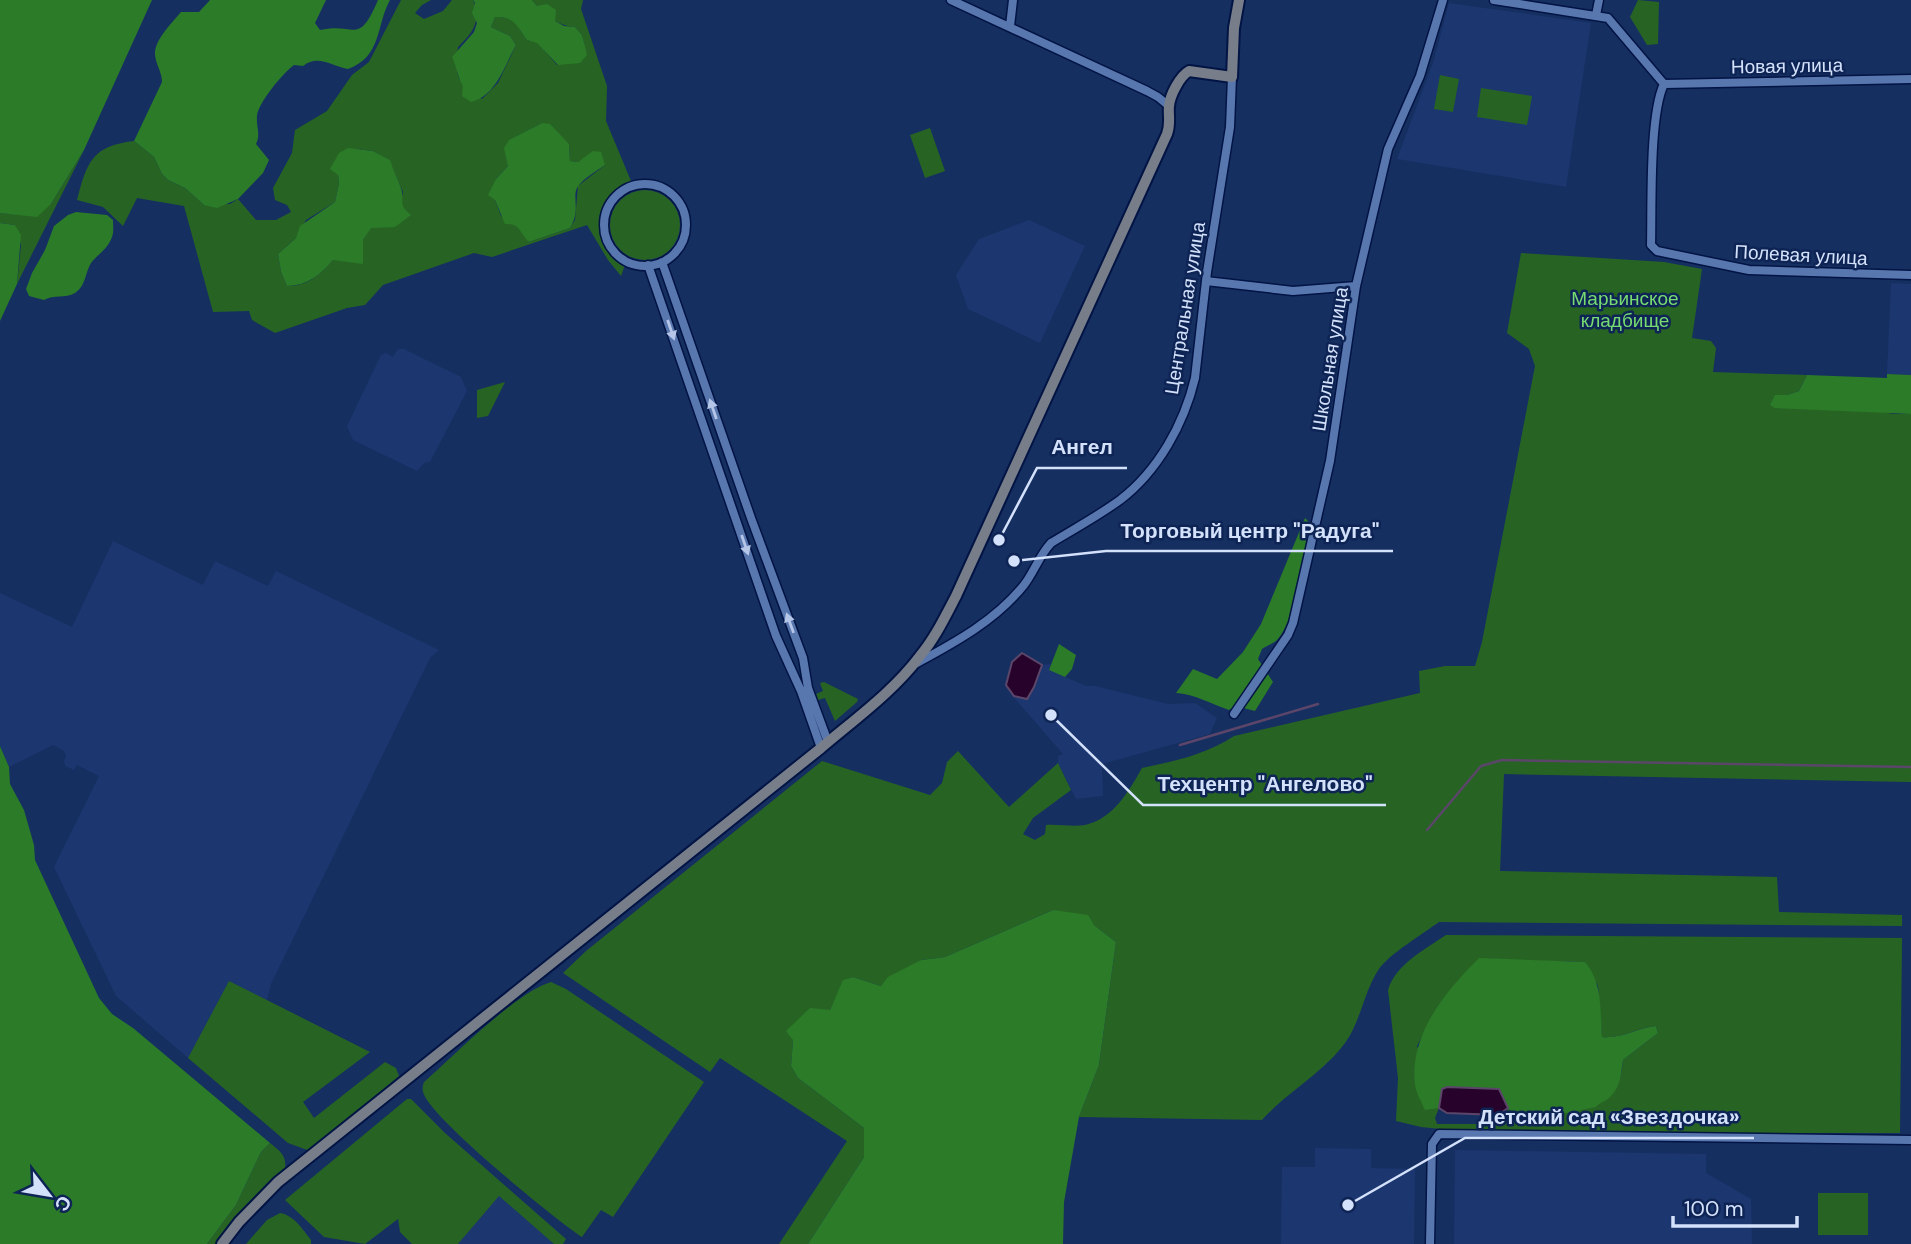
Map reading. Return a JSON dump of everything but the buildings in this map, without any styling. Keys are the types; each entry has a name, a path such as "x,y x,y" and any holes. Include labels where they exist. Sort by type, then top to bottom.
{"street":[{"path":"951,0 1147,91 1169,106"},
{"path":"1010,26 1013,0"},
{"name":"Центральная улица","path":"914,664 974,631 1016,594 1051,543 1120,500 1151,470 1175,432 1191,395 1198,358 1206,281 1230,127 1234,28 1239,0"},
{"name":"Школьная улица","path":"1234,714 1288,635 1297,609 1330,461 1356,286 1388,149 1420,76 1443,0"},
{"path":"1494,0 1608,18 1664,84"},
{"path":"1596,15 1599,0"},
{"path":"222,1244 239,1222 278,1182 824,745 876,702 914,664 948,612 981,543 1167,134 1170,124 1169,106 1180,80 1184,73 1189,71 1232,77"},
{"name":"Новая улица","path":"1664,84 1911,79"},
{"name":"Полевая улица","path":"1664,84 1659,97 1655,128 1651,245 1663,254 1749,270 1911,275"},
{"path":"637,184 664,188 682,207 686,233 681,245 663,262 648,265 631,263 620,257 611,247 604,222 615,198 625,189 637,184"},
{"path":"663,262 803,658 808,688 824,745"},
{"path":"648,265 776,636 824,745"},
{"path":"1206,281 1293,291 1356,286"},
{"path":"1430,1244 1432,1144 1436,1136 1443,1133 1911,1140"}],"shaded area":[{"path":"1449,3 1591,23 1566,187 1397,159 1433,63"},
{"path":"1029,220 1085,246 1040,343 968,309 956,275 979,239"},
{"path":"1891,283 1911,284 1911,375 1887,374"},
{"path":"398,349 404,349 461,377 467,391 430,462 424,463 417,471 353,440 347,426 381,355 386,353 393,357"},
{"path":"113,541 203,585 215,561 268,586 276,571 439,650 430,658 271,984 267,1000 229,981 188,1058 116,996 54,867 99,776 77,765 74,770 65,766 64,751 53,745 9,767 0,746 0,593 72,627"},
{"path":"1022,653 1042,665 1027,699 1014,696 1006,685 1012,662"},
{"path":"1051,664 1049,670 1086,686 1168,704 1195,703 1217,718 1210,734 1102,764 1103,796 1076,799 1058,763 1058,756 1063,754 1010,693 1014,696 1034,687 1042,665"},
{"path":"1442,1089 1499,1089 1508,1108 1498,1115 1447,1113 1439,1108"},
{"path":"1315,1148 1371,1149 1371,1168 1415,1169 1414,1244 1281,1244 1282,1167 1315,1167"},
{"path":"1455,1150 1706,1154 1706,1173 1751,1199 1752,1244 1454,1244"},
{"path":"499,1195 554,1244 458,1244"}],"green space":[{"path":"0,0 152,0 84,150 51,204 37,217 0,213"},
{"path":"210,0 326,0 315,23 320,30 355,30 366,23 378,0 390,0 373,48 359,64 348,69 319,61 303,66 294,65 278,81 266,96 257,116 256,144 269,160 263,173 238,199 217,208 204,205 185,188 168,180 154,157 134,141 162,82 155,55 160,38 181,12 199,12"},
{"path":"401,0 431,0 415,13 424,19 443,11 452,0 473,0 477,14 475,26 458,47 457,73 462,83 482,99 498,83 516,45 510,36 491,27 495,17 514,22 527,40 537,42 557,65 584,45 582,35 575,27 551,18 532,0 583,0 581,9 607,86 606,121 631,181 609,199 600,222 600,234 605,245 613,256 625,265 621,276 587,225 492,257 474,253 383,285 365,305 347,308 275,333 252,320 249,311 213,312 184,206 137,198 123,226 103,207 77,200 84,175 94,158 109,147 134,141 154,157 168,180 185,188 204,205 230,204 238,199 256,220 276,220 291,212 287,205 275,200 273,188 292,153 295,130 327,111 352,75 369,62","holes":["542,123 569,144 570,161 578,162 586,157 605,165 578,186 575,220 570,228 529,242 520,229 501,216 495,200 496,179 508,166 510,140","357,149 373,151 389,160 403,192 401,201 404,210 395,227 371,227 363,240 343,260 333,260 307,282 287,286 278,254 296,238 306,220 335,202 338,175"]},
{"path":"473,0 532,0 537,6 547,4 556,10 555,21 564,26 575,27 582,35 587,55 580,63 558,65 537,43 527,40 511,20 495,17 491,27 510,36 516,45 494,86 471,102 462,96 463,86 452,57 474,32 477,23 472,13 475,3"},
{"path":"1638,0 1659,2 1658,44 1647,45 1630,17"},
{"path":"1440,75 1459,79 1453,112 1434,109"},
{"path":"1481,88 1532,96 1527,125 1477,117"},
{"path":"542,123 550,124 569,144 570,161 578,162 593,151 601,152 605,165 577,188 575,216 570,228 529,242 517,227 505,224 495,200 488,195 496,179 508,166 504,148 509,140"},
{"path":"930,128 945,171 925,178 910,135"},
{"path":"348,148 373,151 390,160 401,188 403,205 411,215 395,227 371,228 363,240 363,264 333,260 313,278 302,284 287,286 278,254 296,238 300,226 335,202 338,175 330,169 339,153"},
{"path":"84,150 17,284 21,245 15,225 0,223 0,213 15,214 51,204"},
{"path":"652,190 665,196 674,205 678,211 678,239 670,250 659,258 638,260 620,250 612,239 610,218 620,200 631,192"},
{"path":"76,212 107,215 113,220 110,241 91,263 83,283 75,293 44,300 29,296 26,289 54,226"},
{"path":"0,223 15,225 21,235 17,284 0,321"},
{"name":"Марьинское кладбище","path":"1521,253 1664,262 1702,269 1692,338 1711,341 1716,348 1713,372 1807,375 1799,391 1787,395 1893,414 1911,414 1911,782 1504,774 1500,871 1777,877 1779,912 1902,915 1902,926 1439,922 1384,963 1374,978 1345,1043 1326,1064 1262,1120 1079,1117 1099,1065 1116,942 1094,925 1053,910 945,957 921,960 881,986 853,977 844,980 830,1010 793,1040 791,1066 798,1078 864,1128 864,1157 808,1244 779,1244 847,1141 720,1058 710,1072 563,973 586,951 822,761 930,795 942,783 947,762 958,751 1009,807 1058,763 1071,790 1033,818 1023,834 1035,840 1045,834 1046,825 1085,825 1104,817 1126,795 1142,768 1201,753 1234,736 1420,693 1419,671 1445,666 1475,666 1482,642 1535,366 1529,349 1507,333"},
{"path":"1887,374 1911,375 1911,414 1775,408 1770,405 1775,395 1799,391 1807,375 1887,378"},
{"path":"505,382 488,416 477,418 477,390"},
{"path":"1305,518 1310,523 1294,603 1283,632 1276,641 1262,649 1258,659 1273,682 1255,711 1236,706 1229,710 1196,697 1176,693 1193,669 1217,679 1243,652 1261,624"},
{"path":"1059,644 1076,655 1072,669 1065,677 1049,670"},
{"path":"824,682 858,699 835,721 825,698 818,700 816,694 823,691 820,683"},
{"path":"0,746 9,767 10,784 24,810 34,845 35,860 99,998 112,1014 133,1028 270,1143 261,1152 236,1205 207,1244 0,1244"},
{"path":"1053,910 1088,915 1094,925 1116,942 1099,1065 1079,1117 1064,1202 1063,1244 808,1244 864,1157 864,1128 798,1078 791,1066 793,1040 786,1031 810,1008 830,1010 843,980 853,977 881,986 888,977 921,960 945,957"},
{"path":"1446,935 1902,938 1900,1133 1601,1133 1441,1129 1396,1121 1398,1078 1388,990 1404,965","holes":["1552,961 1585,962 1598,986 1602,1037 1656,1026 1658,1033 1623,1060 1620,1080 1610,1095 1599,1103 1519,1114 1508,1108 1504,1121 1496,1124 1437,1124 1435,1118 1439,1108 1417,1046 1439,1005"]},
{"path":"1479,958 1585,962 1598,988 1602,1037 1656,1026 1658,1033 1623,1060 1616,1089 1596,1107 1551,1115 1527,1116 1509,1109 1499,1089 1442,1089 1439,1108 1425,1110 1416,1088 1415,1066 1424,1031 1443,999"},
{"path":"229,981 370,1052 303,1102 314,1118 385,1062 396,1068 399,1076 310,1151 288,1143 188,1058"},
{"path":"551,982 566,989 704,1082 613,1217 601,1210 582,1237 469,1145 431,1105 423,1091 424,1082 503,1011 536,988"},
{"path":"407,1099 411,1099 445,1133 566,1239 563,1244 554,1244 499,1196 458,1244 412,1244 400,1232 398,1219 365,1244 324,1237 285,1200"},
{"path":"270,1143 284,1157 285,1169 250,1203 217,1244 207,1244 236,1205 261,1152"},
{"path":"1818,1193 1868,1193 1868,1235 1818,1235"},
{"path":"280,1213 298,1224 311,1240 311,1244 246,1244 267,1220"}],"waterway":[{"path":"1180,745 1318,704"},
{"path":"1427,830 1481,766 1502,760 1911,767"}],"place":[{"name":"Ангел","path":"999,540"},
{"name":"Торговый центр \"Радуга\"","path":"1014,561"},
{"name":"Техцентр \"Ангелово\"","path":"1051,715"},
{"name":"Детский сад «Звездочка»","path":"1348,1205"}]}
